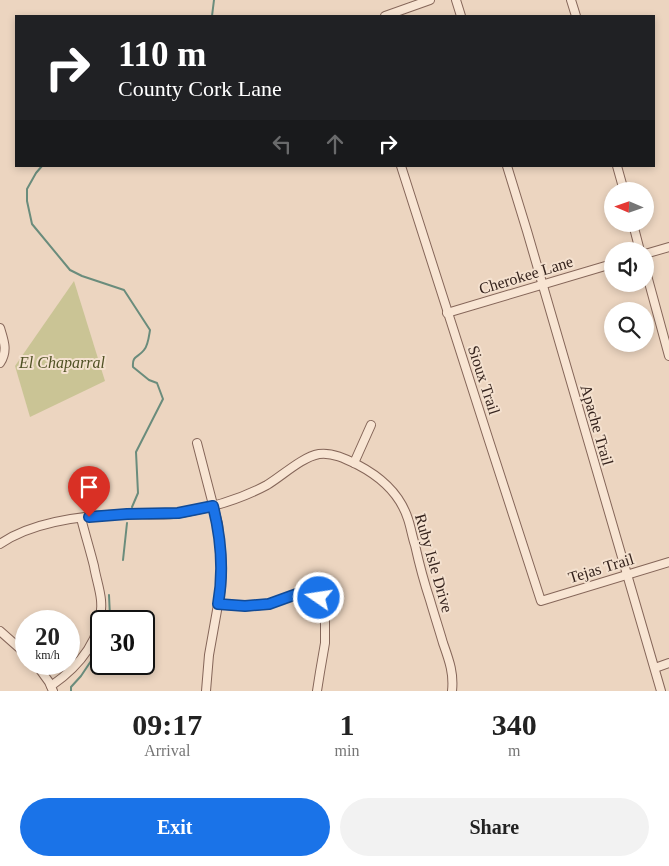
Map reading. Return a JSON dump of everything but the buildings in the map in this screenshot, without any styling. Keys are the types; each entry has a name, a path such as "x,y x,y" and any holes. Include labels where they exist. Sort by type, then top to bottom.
{"street":[{"path":"388,15 430,0"},
{"path":"456,0 461,15"},
{"path":"571,0 576,15"},
{"name":"Sioux Trail","path":"402,167 447,313 541,601"},
{"name":"Apache Trail","path":"507,167 661,691"},
{"path":"617,167 621,182"},
{"path":"654,251 669,247"},
{"name":"Cherokee Lane","path":"447,313 604,266"},
{"path":"652,292 669,356"},
{"path":"0,328 5,344 5,355 0,363"},
{"path":"354,463 371,425"},
{"path":"197,443 218,524 222,564 221,588 208,655 206,691"},
{"name":"Ruby Isle Drive","path":"0,544 20,533 66,520 127,514 178,513 213,506 256,490 286,473 305,459 325,454 334,455 354,463 387,484 405,511 424,584 452,668 452,691"},
{"path":"43,675 52,688 74,667 87,652 96,635 100,619 100,593 82,518"},
{"name":"Tejas Trail","path":"541,601 669,562"},
{"path":"218,604 269,604 305,591 310,591 316,595 319,598 325,621 326,636 317,691"},
{"path":"0,631 15,644"},
{"path":"655,668 669,663"}],"green space":[{"name":"El Chaparral","path":"74,281 105,381 30,417 15,366"}],"waterway":[{"path":"212,15 214,0"},
{"path":"41,167 27,189 27,201 32,224 70,270 124,290 150,330 146,346 142,353 134,358 133,367 149,380 157,383 163,399 136,452 138,493 132,507"},
{"path":"123,560 127,523"},
{"path":"109,595 110,610"},
{"path":"71,691 71,687 90,662"}],"route":[{"path":"89,517 178,513 213,506 218,524 222,564 218,604 245,606 269,604 305,591 315,593 319,598"}]}
